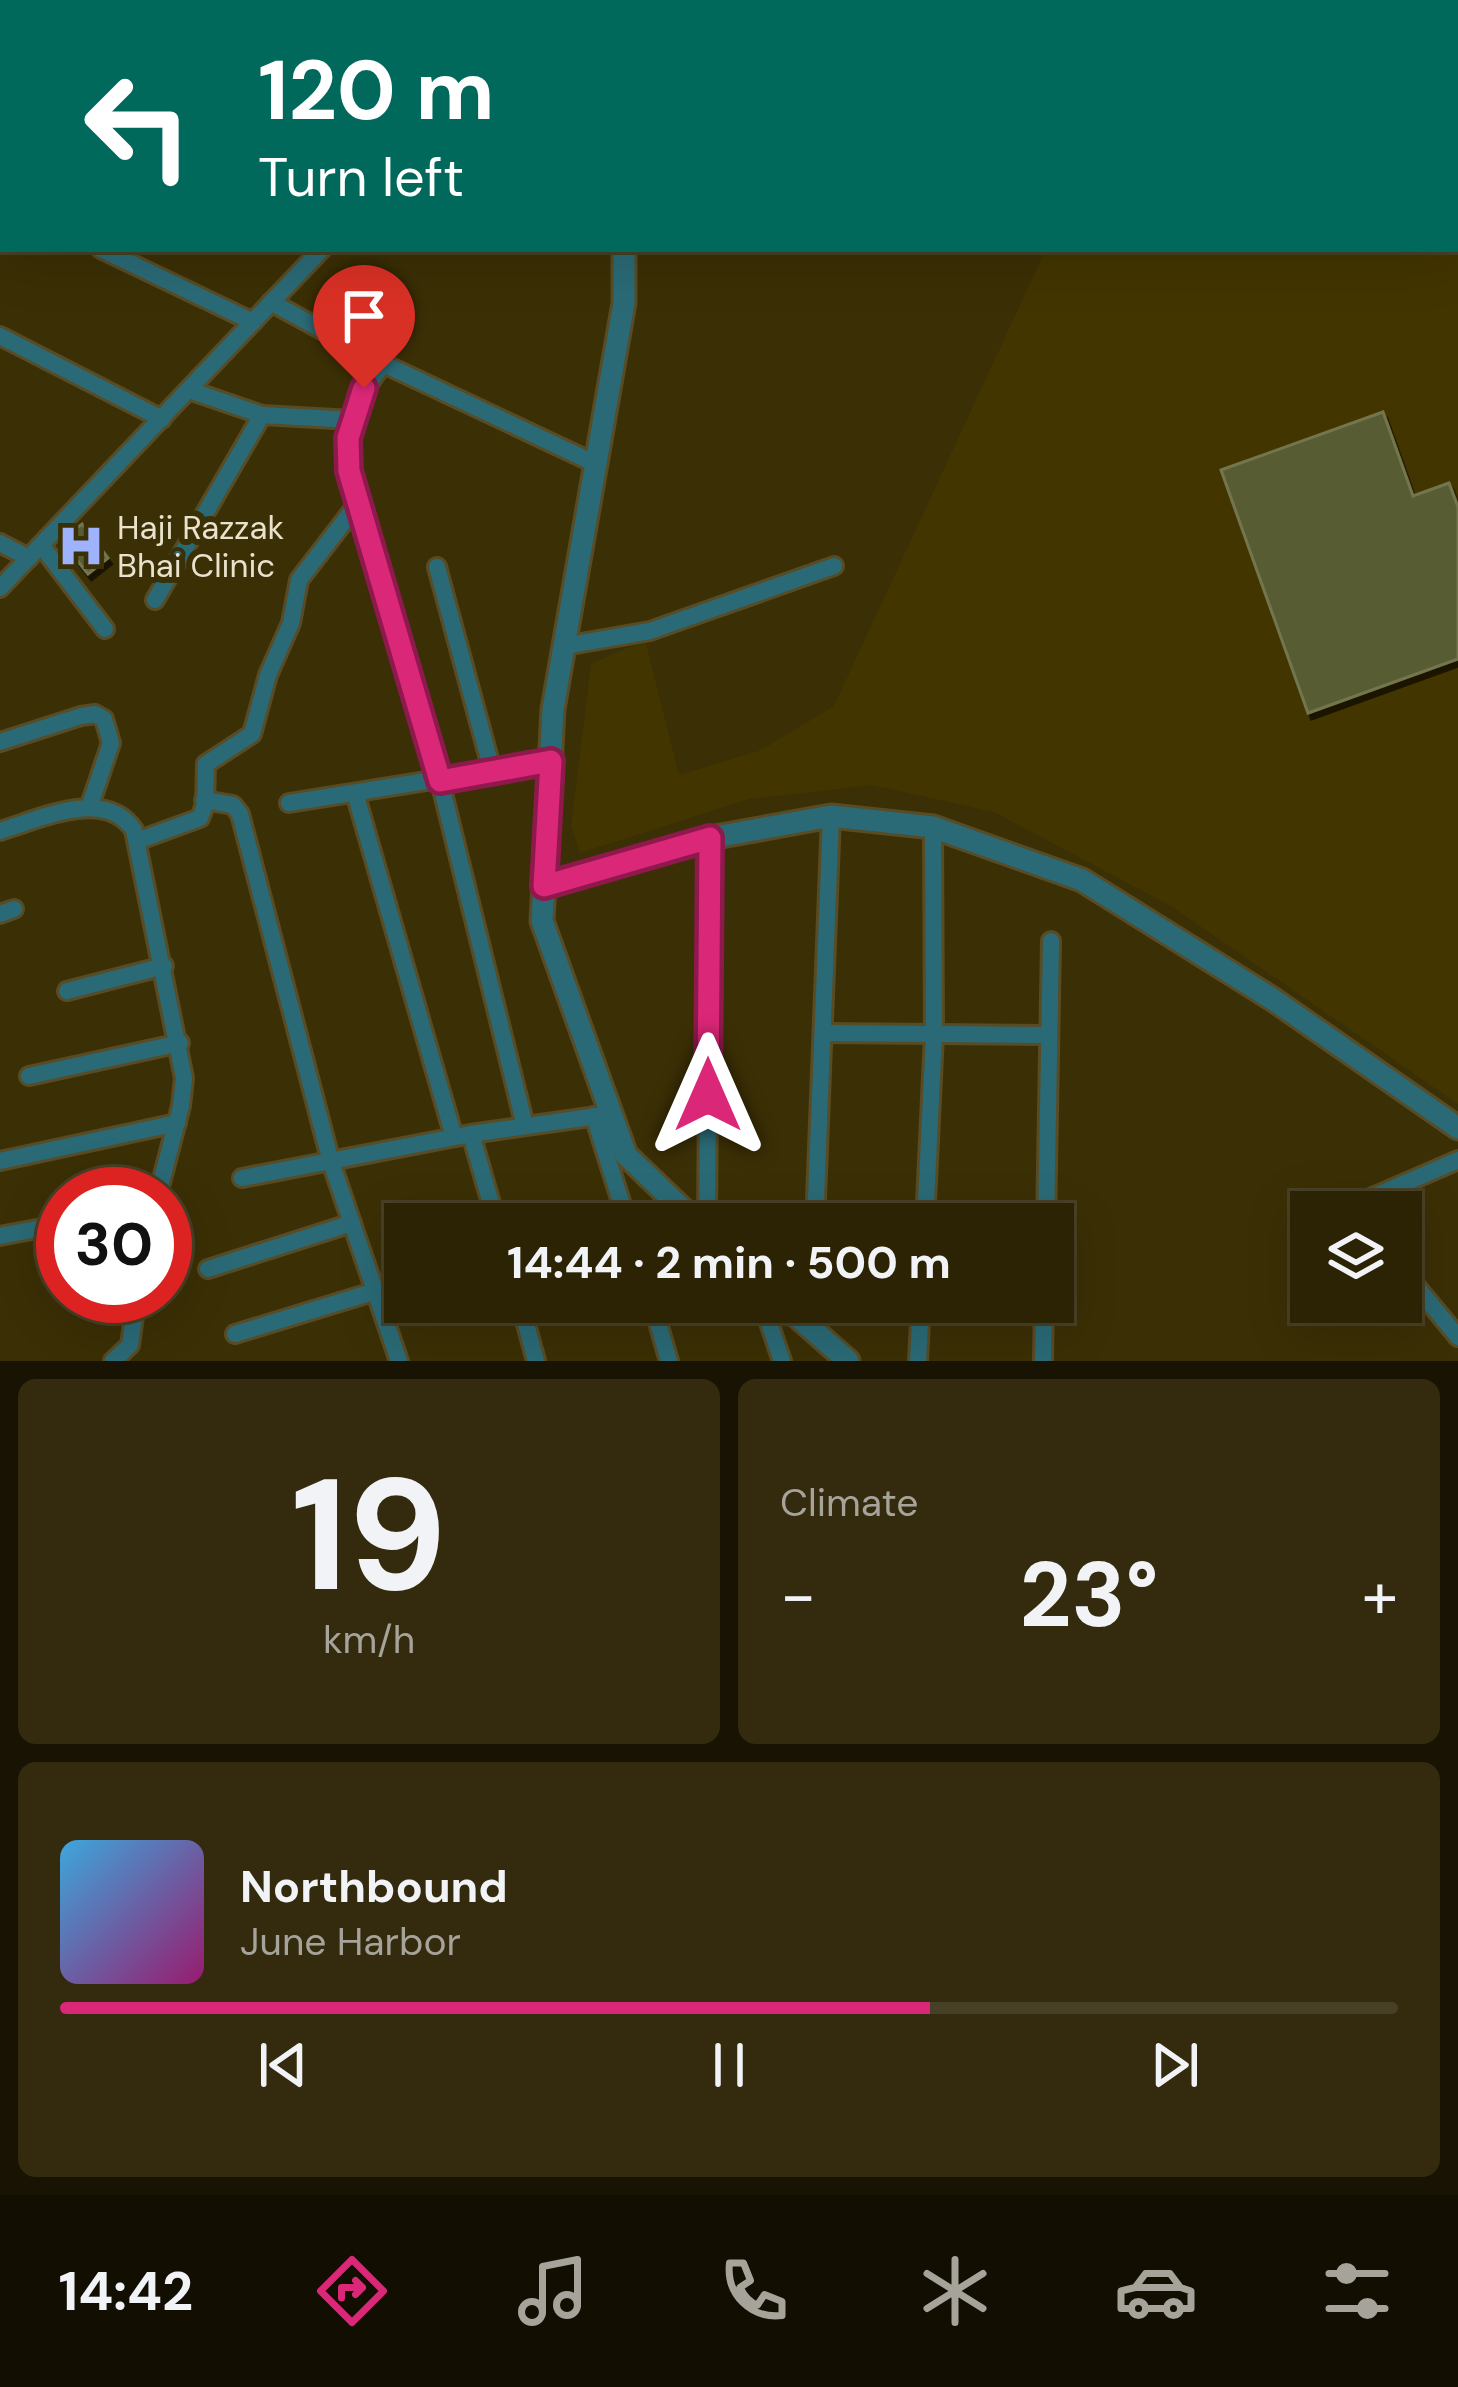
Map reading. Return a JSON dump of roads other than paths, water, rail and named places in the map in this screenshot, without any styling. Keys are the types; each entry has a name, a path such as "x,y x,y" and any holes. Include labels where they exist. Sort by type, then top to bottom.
{"street":[{"path":"107,252 253,322"},
{"path":"0,588 319,252"},
{"path":"623,1203 603,1115 542,921 553,709 624,303 624,252"},
{"path":"271,302 384,364 596,464"},
{"path":"0,336 162,419"},
{"path":"384,364 364,388 347,460 440,781 525,1126"},
{"path":"189,390 262,416 353,420"},
{"path":"154,600 262,416"},
{"path":"137,842 200,818 206,764 252,734 268,675 291,622 299,580 359,502"},
{"path":"0,543 35,552 105,629"},
{"path":"564,646 650,631 834,566"},
{"path":"436,567 492,770"},
{"path":"0,742 81,716 95,714 104,719 111,743 89,808"},
{"path":"289,803 551,761"},
{"path":"355,793 462,1136 489,1203"},
{"path":"204,800 232,805 241,814 331,1162 399,1361"},
{"path":"0,831 89,808 125,817 137,842 180,1043 184,1078 165,1167"},
{"path":"544,886 710,838 831,816 933,827 1082,880 1274,1000 1458,1127"},
{"path":"816,1203 831,816"},
{"path":"926,1203 934,1035 933,827"},
{"path":"703,1203 710,838"},
{"path":"1046,1203 1052,941"},
{"path":"67,991 164,966"},
{"path":"824,1033 1049,1035"},
{"path":"29,1076 180,1043"},
{"path":"242,1178 603,1115"},
{"path":"603,1115 626,1155 680,1203"},
{"path":"0,1161 177,1124"},
{"path":"1386,1191 1458,1160"},
{"path":"208,1269 352,1223"},
{"path":"0,1236 36,1229"},
{"path":"235,1334 376,1291"},
{"path":"1422,1293 1458,1337"},
{"path":"114,1361 130,1345 133,1323"},
{"path":"526,1323 536,1361"},
{"path":"658,1323 669,1361"},
{"path":"769,1323 782,1361"},
{"path":"803,1323 848,1361"},
{"path":"809,1323 809,1329"},
{"path":"918,1361 920,1323"},
{"path":"1043,1361 1044,1323"}],"place":[{"name":"Haji Razzak Bhai Clinic","path":"81,546"}]}
